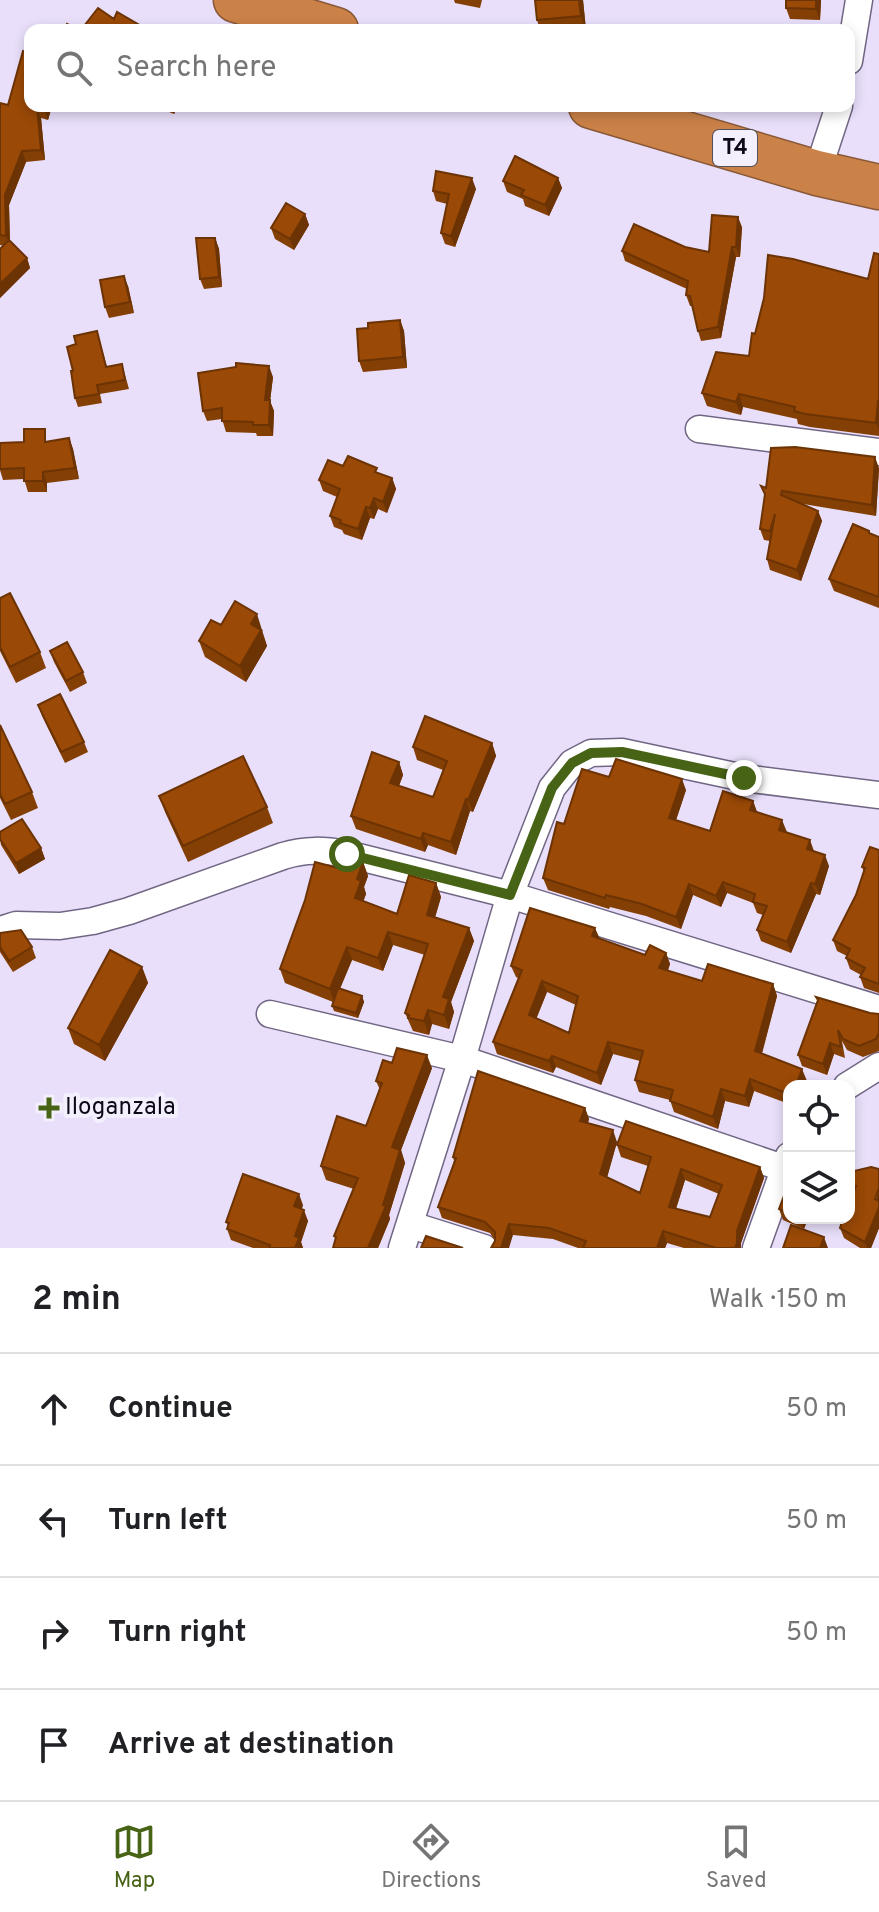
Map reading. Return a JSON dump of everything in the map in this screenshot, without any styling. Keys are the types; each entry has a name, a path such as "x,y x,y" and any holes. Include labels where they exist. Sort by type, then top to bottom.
{"highway":[{"path":"236,0 316,24"},
{"name":"T4","path":"611,112 817,173 879,187"}],"street":[{"path":"855,24 859,0"},
{"path":"817,173 837,112"},
{"path":"699,429 879,452"},
{"path":"484,1248 407,1236 510,895 552,788 572,763 591,753 622,752 744,778 879,795"},
{"path":"0,930 16,925 60,926 105,918 303,850 347,854 510,895 879,1009"},
{"path":"270,1014 462,1059 783,1161"},
{"path":"855,1081 879,1066"},
{"path":"756,1248 783,1171"}],"building":[{"path":"535,0 579,0 581,16 537,20"},
{"path":"786,0 816,0 816,9 786,8"},
{"path":"98,8 114,19 117,12 138,24 86,24"},
{"path":"23,51 24,112 37,112 41,150 22,151 5,195 6,236 0,235 0,103 8,105"},
{"path":"515,156 558,178 545,205 521,195 524,190 503,181"},
{"path":"436,171 472,178 451,236 441,233 449,194 433,191"},
{"path":"286,203 305,214 290,239 271,228"},
{"path":"712,215 738,217 736,247 732,247 718,327 698,331 690,296 686,295 688,281 622,251 634,224 685,247 709,252"},
{"path":"196,238 215,238 219,277 200,279"},
{"path":"9,240 27,258 0,284 0,249"},
{"path":"874,253 879,254 879,401 876,423 805,414 794,411 795,407 739,394 736,402 702,393 716,352 749,356 752,333 755,334 764,298 768,255 868,279"},
{"path":"124,276 130,302 105,307 100,280"},
{"path":"400,320 403,357 359,361 357,329 368,328 368,323"},
{"path":"97,331 106,367 122,364 125,380 97,385 99,394 75,398 67,347 76,344 74,336"},
{"path":"236,363 269,366 265,400 270,400 269,425 222,421 222,408 203,411 198,373 236,367"},
{"path":"24,429 45,429 45,442 69,438 75,468 43,472 43,481 24,481 24,468 0,469 0,443 24,442"},
{"path":"795,447 875,457 872,505 782,491 781,495 818,511 797,570 767,559 775,514 770,531 760,529 765,494 761,486 766,488 771,448"},
{"path":"348,456 392,478 383,502 374,498 370,508 366,507 358,529 330,516 340,489 319,480 328,460 343,466"},
{"path":"853,524 879,537 879,597 829,579"},
{"path":"10,593 40,652 10,667 0,647 0,598"},
{"path":"235,601 257,614 251,624 261,630 240,666 199,641 211,620 221,625"},
{"path":"67,642 83,672 66,681 50,651"},
{"path":"60,694 84,742 61,752 38,705"},
{"path":"425,716 492,743 466,799 451,842 423,833 421,839 351,816 372,752 399,762 390,783 433,797 447,761 413,747"},
{"path":"0,725 32,792 5,804 0,794"},
{"path":"243,756 267,807 183,846 159,796"},
{"path":"616,759 682,779 669,818 710,831 723,791 753,801 750,810 782,820 779,830 810,840 807,849 825,855 815,884 811,883 787,942 757,930 767,906 753,902 755,894 723,882 716,896 689,884 676,917 642,904 606,895 605,898 543,878 557,822 564,824 582,769 609,777"},
{"path":"22,819 41,848 16,863 0,839 0,832"},
{"path":"870,847 879,850 879,984 860,977 865,968 846,958 850,949 833,940 856,895"},
{"path":"342,857 363,862 355,898 397,914 409,875 436,883 427,915 469,928 443,997 449,999 444,1015 428,1010 424,1021 408,1018 409,1015 405,1013 428,944 388,932 378,958 347,947 330,989 280,969 315,862 338,868"},
{"path":"530,908 595,928 592,936 645,955 650,945 666,953 659,968 702,981 708,964 773,984 755,1051 802,1069 798,1080 783,1080 783,1092 750,1079 745,1096 721,1089 713,1117 670,1101 673,1090 635,1080 643,1051 608,1042 597,1073 552,1056 549,1061 493,1042 522,970 511,966","holes":["542,981 578,996 569,1033 529,1015"]},
{"path":"21,930 32,947 9,961 0,947 0,933"},
{"path":"110,950 142,967 99,1045 68,1028"},
{"path":"338,988 362,996 356,1013 332,1006"},
{"path":"816,997 879,1014 876,1039 859,1046 843,1039 838,1030 841,1047 830,1043 823,1064 798,1055 818,1000"},
{"path":"397,1048 427,1055 392,1147 400,1150 383,1205 386,1206 368,1248 333,1248 334,1236 358,1178 321,1166 337,1116 366,1126 382,1083 376,1081 383,1060 392,1063"},
{"path":"478,1071 585,1108 580,1121 613,1130 600,1174 640,1193 651,1157 617,1145 626,1121 760,1167 737,1231 735,1248 716,1248 663,1231 657,1248 583,1248 586,1241 549,1228 509,1224 501,1248 491,1248 495,1232 485,1222 438,1207 456,1158 453,1157","holes":["681,1169 722,1185 710,1217 669,1207"]},
{"path":"871,1167 879,1169 879,1188 875,1199 879,1201 879,1207 865,1242 840,1228 841,1224 855,1224 855,1171"},
{"path":"243,1174 299,1194 294,1206 304,1210 295,1236 299,1238 295,1248 269,1248 270,1245 227,1229 229,1223 226,1222"},
{"path":"791,1225 824,1237 820,1248 783,1248"},
{"path":"426,1236 463,1248 421,1248"}],"place":[{"name":"Iloganzala","path":"49,1108"}],"route":[{"path":"347,854 510,895 552,788 572,763 591,753 622,752 744,778"}]}
